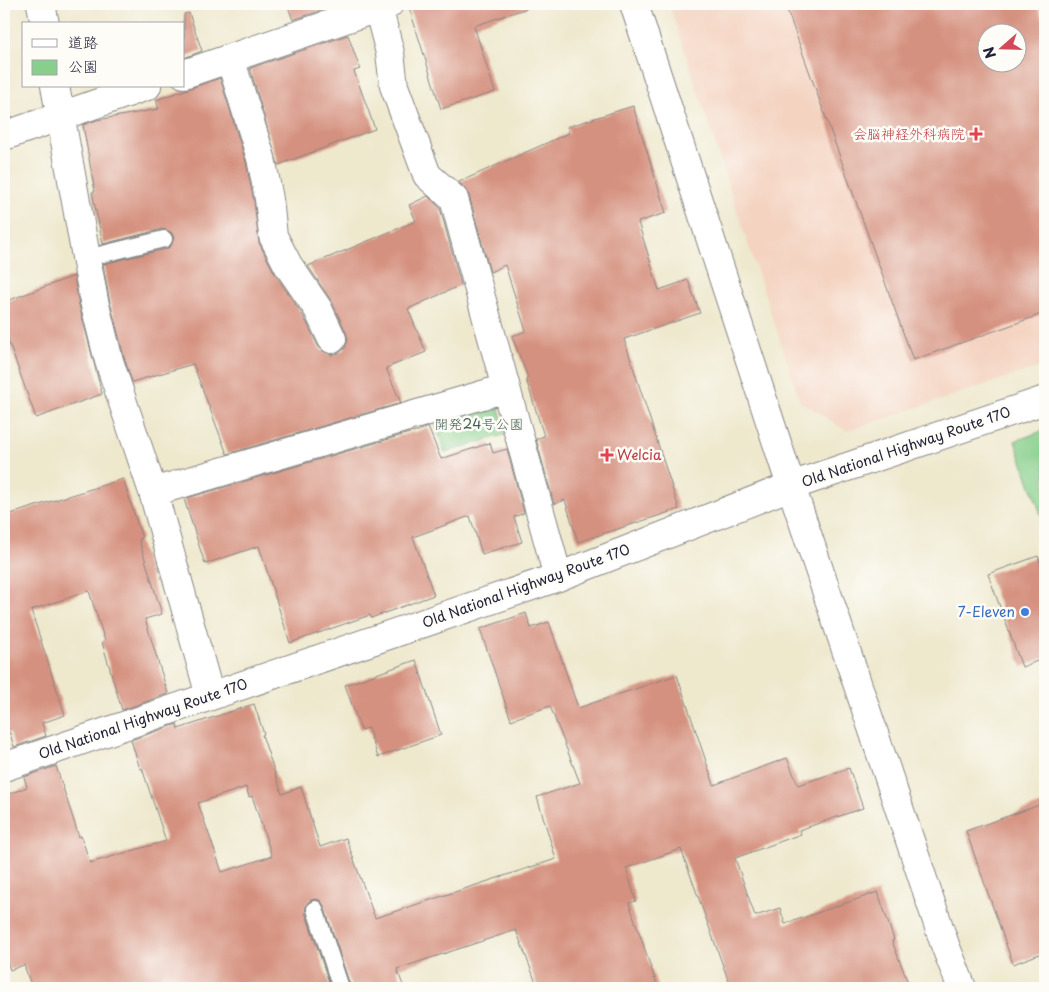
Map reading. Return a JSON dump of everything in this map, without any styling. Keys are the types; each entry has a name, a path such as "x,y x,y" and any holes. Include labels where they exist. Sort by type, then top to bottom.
{"main road":[{"path":"41,4 45,22"},
{"path":"634,4 791,486 945,945 962,988"},
{"path":"185,74 383,6 394,86 427,175 454,199 558,577"},
{"path":"230,58 261,158 269,199 273,236 288,265 318,309 332,339"},
{"path":"55,88 94,301 109,361 153,492 210,696"},
{"path":"4,136 141,88"},
{"path":"153,492 506,388"},
{"name":"Old National Highway Route 170","path":"4,767 558,577 791,486 1045,400"}],"lane":[{"path":"86,258 164,239"},
{"path":"315,909 341,988"}],"shaded area":[{"path":"669,4 1045,4 1045,365 847,431 800,401"}],"green space":[{"name":"開発24号公園","path":"489,403 499,409 507,434 445,453 435,421"},
{"path":"1045,430 1045,523 1044,523 1015,441"}],"building":[{"path":"287,4 337,4 337,5 293,20"},
{"path":"408,4 526,4 527,8 474,26 495,92 441,109"},
{"path":"785,4 1037,4 1045,26 1045,313 913,360"},
{"path":"189,13 202,51 185,58 185,22 184,14"},
{"path":"348,35 360,69 354,71 375,129 278,165 250,68"},
{"path":"220,78 246,162 254,201 259,243 275,274 304,317 318,346 323,351 331,355 339,353 345,348 348,340 332,302 308,266 416,221 409,205 428,196 440,208 461,285 408,309 426,352 386,368 401,403 227,454 193,364 132,382 109,298 103,264 166,249 171,246 174,237 171,232 162,229 103,244 92,192 95,192 83,125 97,120 159,109 156,100"},
{"path":"633,106 666,213 638,222 659,290 688,280 700,313 624,339 679,509 578,542 565,500 554,504 536,439 544,436 526,379 528,378 512,336 526,331 505,265 490,272 469,195 459,182 569,133 567,127"},
{"path":"74,276 79,305 102,394 36,418 4,329 4,302"},
{"path":"428,427 441,459 490,443 493,453 507,449 524,513 514,517 522,542 482,554 470,516 413,537 434,595 371,618 370,615 290,643 259,546 205,564 184,499 413,433"},
{"path":"123,479 142,538 139,540 162,614 145,619 168,694 122,710 102,642 105,641 89,591 31,610 65,715 42,723 46,736 14,747 10,733 4,735 4,516"},
{"path":"1038,556 1045,576 1045,658 1022,667 988,574"},
{"path":"526,613 531,628 549,622 578,708 677,675 714,785 787,758 798,785 849,768 863,808 799,830 801,834 735,858 755,916 780,908 785,924 878,892 894,940 892,941 910,988 731,988 681,849 626,868 636,901 629,903 658,988 538,988 516,930 397,969 404,988 351,988 324,906 317,899 307,903 305,912 331,988 32,988 24,965 10,970 4,953 4,796 27,787 24,777 56,766 79,837 81,836 90,863 166,841 131,740 177,724 178,729 254,704 264,734 262,735 282,794 301,787 320,847 346,838 375,918 556,859 537,797 580,783 550,706 511,720 480,629","holes":["246,787 249,797 252,796 272,856 222,872 198,803"]},
{"path":"416,660 441,735 378,757 368,728 361,730 345,685"},
{"path":"1045,803 1045,952 1013,964 966,831"}],"place":[{"name":"会脳神経外科病院","path":"976,134"},
{"name":"Welcia","path":"607,455"},
{"name":"7-Eleven","path":"1025,612"}]}
